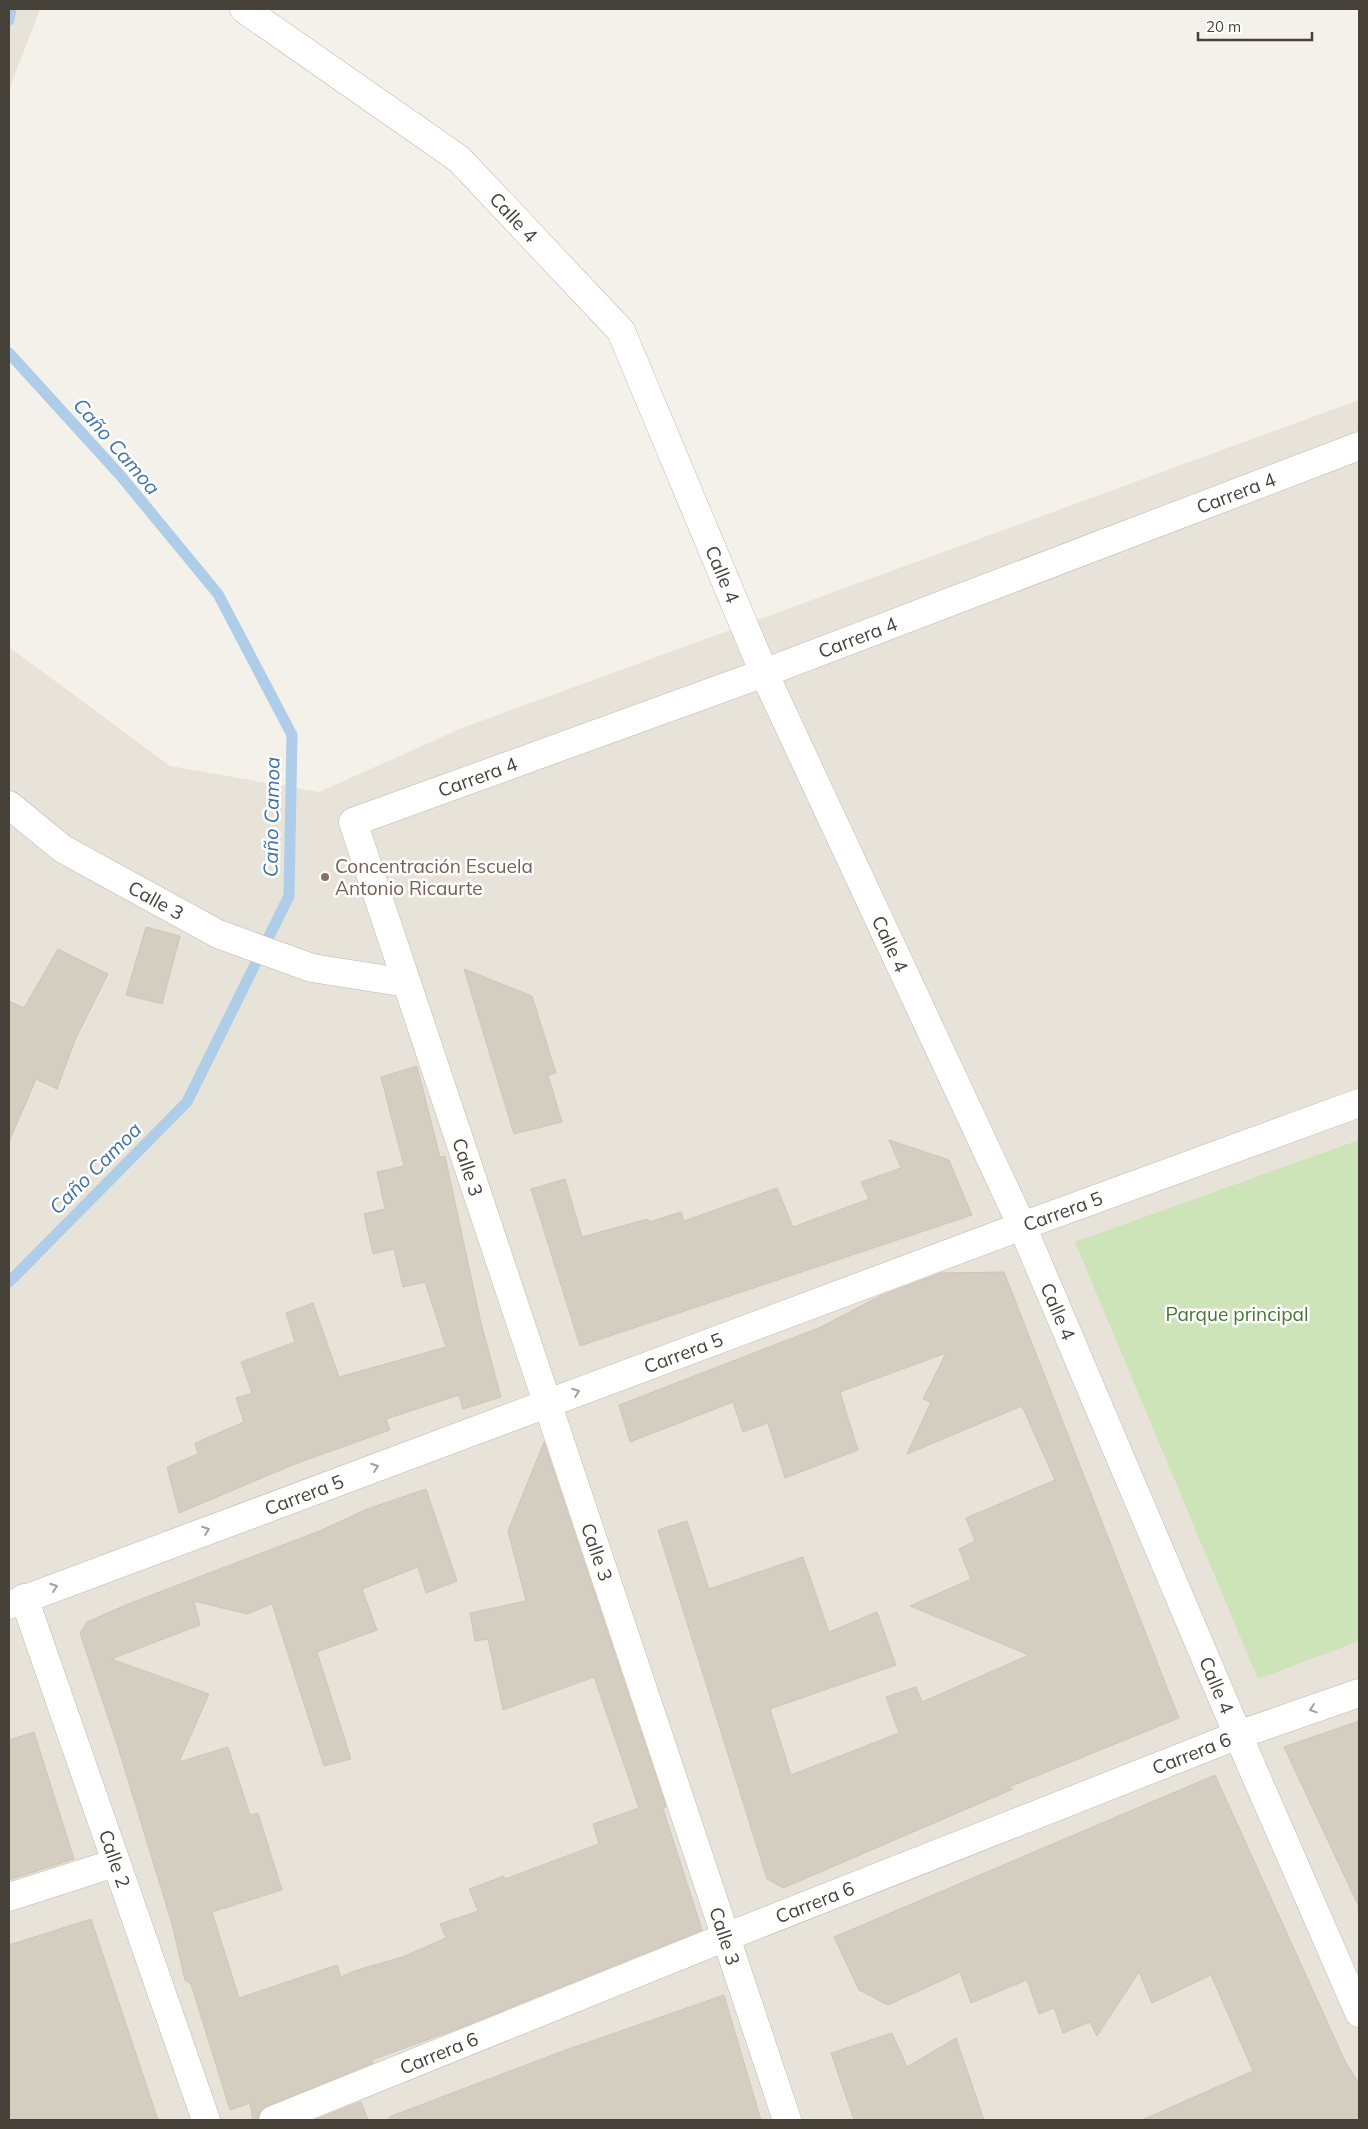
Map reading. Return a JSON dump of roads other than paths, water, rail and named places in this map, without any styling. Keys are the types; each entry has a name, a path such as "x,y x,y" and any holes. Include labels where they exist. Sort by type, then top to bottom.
{"street":[{"name":"Calle 4","path":"244,9 459,159 620,331 764,674 1022,1226 1238,1735 1359,2013"},
{"name":"Carrera 4","path":"353,822 764,674 1359,446"},
{"name":"Calle 3","path":"9,805 63,849 218,934 312,968 407,983"},
{"name":"Calle 3","path":"353,822 787,2120"},
{"name":"Carrera 5","path":"17,1601 1022,1226 1359,1103"},
{"name":"Calle 2","path":"17,1601 115,1863 206,2120"},
{"name":"Carrera 6","path":"273,2120 726,1937 1238,1735 1359,1693"},
{"path":"9,1897 115,1863"}],"waterway":[{"name":"Caño Camoa","path":"9,20 11,9"},
{"name":"Caño Camoa","path":"9,353 120,475 218,594 292,735 289,896 187,1102 9,1282"}],"place":[{"name":"Concentración Escuela Antonio Ricaurte","path":"325,877"}],"park label":[{"name":"Parque principal","path":"1237,1314"}]}
